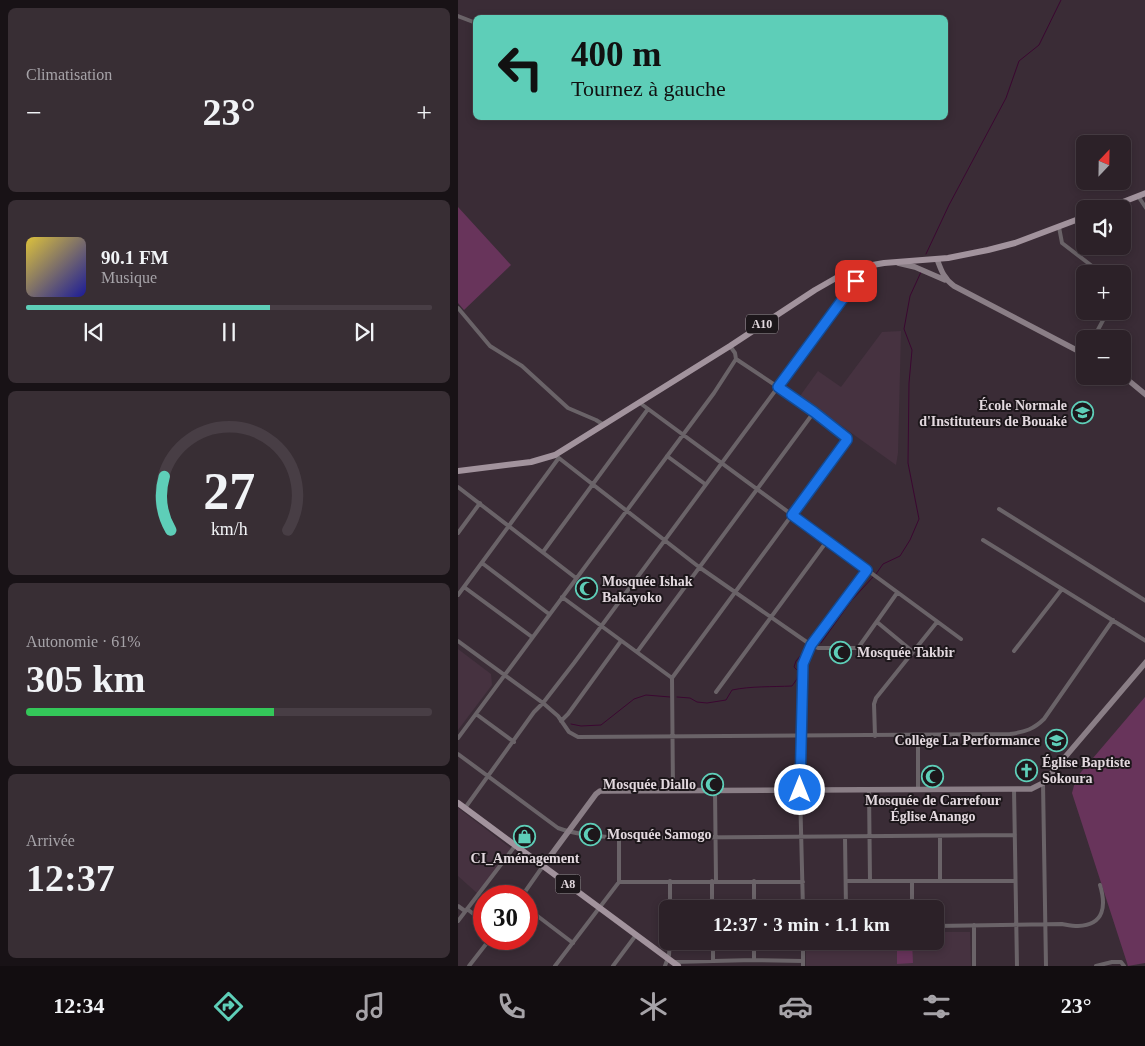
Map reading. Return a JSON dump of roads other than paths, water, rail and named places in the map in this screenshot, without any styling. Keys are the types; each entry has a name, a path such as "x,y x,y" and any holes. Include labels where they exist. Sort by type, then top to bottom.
{"main road":[{"path":"1128,200 1146,193"},
{"name":"A10","path":"458,470 531,462 557,457 820,287 867,266 970,254 1015,243 1076,220"},
{"name":"A8","path":"458,803 673,963"}],"street":[{"path":"458,16 473,22"},
{"path":"1138,196 1146,208"},
{"path":"1059,227 1062,243 1091,265"},
{"path":"937,259 947,281"},
{"path":"893,262 933,273 1076,350"},
{"path":"465,808 534,712 543,703 601,626 867,266"},
{"path":"458,308 490,346 522,366 568,408 604,425"},
{"path":"458,738 714,394 736,359 735,353 730,346"},
{"path":"673,791 672,678 847,440 847,438 814,412 736,359"},
{"path":"1131,383 1146,395"},
{"path":"640,402 961,639"},
{"path":"543,552 648,409"},
{"path":"637,652 814,412"},
{"path":"667,456 706,484"},
{"path":"458,595 557,457 699,567 818,648 858,648 897,593"},
{"path":"458,487 576,578"},
{"path":"458,533 480,503"},
{"path":"999,509 1146,601"},
{"path":"983,540 1146,641"},
{"path":"716,692 770,616 827,541"},
{"path":"482,563 549,614"},
{"path":"803,900 800,736 803,664 811,645 867,570"},
{"path":"464,587 532,637"},
{"path":"1014,651 1062,589"},
{"path":"562,597 672,678"},
{"path":"458,641 543,703 569,732 578,737 1010,734 1024,732 1036,727 1044,719 1113,620"},
{"path":"877,622 912,651"},
{"path":"875,736 874,704 876,698 937,622"},
{"path":"561,721 621,641"},
{"path":"530,885 568,831 600,791 1031,789 1043,784 1146,662"},
{"path":"476,714 514,742"},
{"path":"918,735 918,789"},
{"path":"458,754 549,822 568,831 618,838 1015,836"},
{"path":"1043,784 1046,966"},
{"path":"1014,789 1017,966"},
{"path":"713,900 716,837 715,790"},
{"path":"869,790 870,881"},
{"path":"845,836 846,900"},
{"path":"940,836 940,881"},
{"path":"555,966 619,882 618,838"},
{"path":"458,921 515,846"},
{"path":"670,881 670,900"},
{"path":"754,881 754,900"},
{"path":"846,881 1015,881"},
{"path":"912,881 912,900"},
{"path":"619,882 803,882"},
{"path":"944,926 1062,924 1080,926 1096,921 1100,915 1104,906 1104,898 1100,885"},
{"path":"458,906 473,915"},
{"path":"538,916 573,943"},
{"path":"974,925 974,966"},
{"path":"612,966 636,935"},
{"path":"470,966 482,950"},
{"path":"671,950 673,963"},
{"path":"713,950 713,961"},
{"path":"754,950 754,960"},
{"path":"803,950 803,966"},
{"path":"665,966 673,963 713,961 803,961"},
{"path":"1096,966 1117,961 1121,962 1124,966"}],"waterway":[{"path":"926,254 949,205 1006,98 1019,61 1039,45 1061,0"},
{"path":"876,574 883,564 900,556 910,540 919,519 908,463 909,383 912,350 904,329 910,296 921,272"},
{"path":"821,643 851,601 873,577"},
{"path":"677,697 690,698 697,702 707,703 726,700 732,690 754,687 792,686 797,679 798,671 794,667 801,655"},
{"path":"571,724 581,726 601,725 634,699 646,695 670,697"}],"place":[{"name":"École Normale d'Instituteurs de Bouaké","path":"1083,413"},
{"name":"Mosquée Ishak Bakayoko","path":"586,589"},
{"name":"Mosquée Takbir","path":"841,652"},
{"name":"Collège La Performance","path":"1056,740"},
{"name":"Église Baptiste Sokoura","path":"1026,770"},
{"name":"Mosquée de Carrefour Église Anango","path":"933,777"},
{"name":"Mosquée Diallo","path":"712,784"},
{"name":"Mosquée Samogo","path":"591,834"},
{"name":"CI_Aménagement","path":"525,836"}]}
